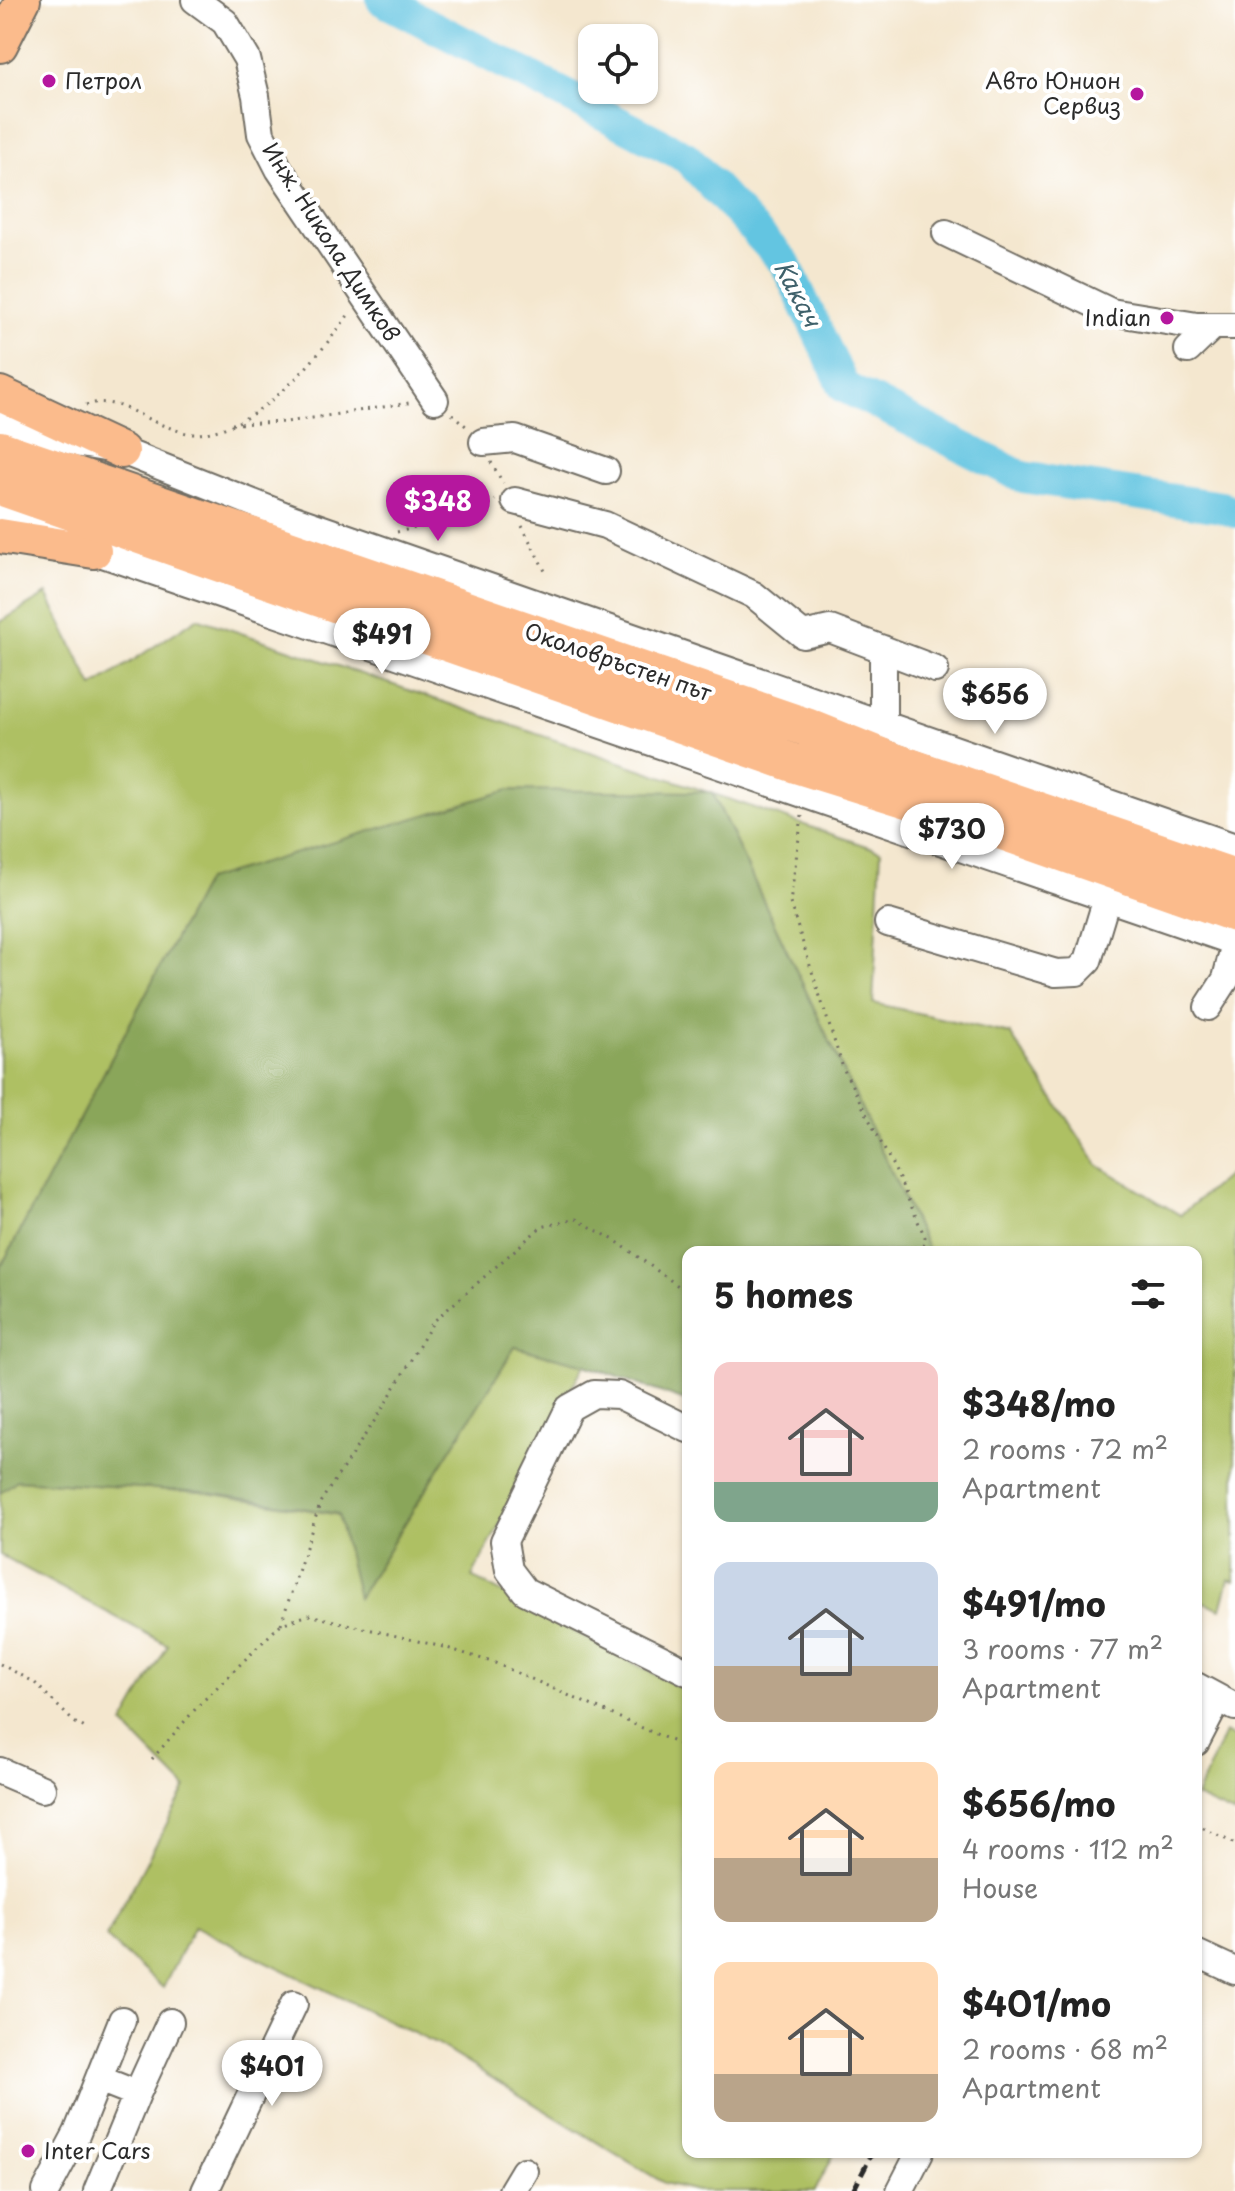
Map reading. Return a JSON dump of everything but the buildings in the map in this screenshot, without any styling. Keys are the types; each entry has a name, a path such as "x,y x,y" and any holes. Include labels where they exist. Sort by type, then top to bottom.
{"highway":[{"name":"Околовръстен път","path":"0,450 806,727 883,741 1053,815 1235,878"},
{"name":"Околовръстен път","path":"0,486 796,764 940,809 1235,913"},
{"path":"738,675 883,741"},
{"path":"685,753 940,809"}],"main road":[{"path":"0,45 23,0"},
{"path":"0,394 122,451"},
{"path":"0,536 94,551"}],"street":[{"name":"Инж. Никола Димков","path":"195,0 225,22 240,46 247,59 256,96 261,134 279,169 435,400"},
{"path":"946,233 1111,312 1197,326 1224,326"},
{"path":"1188,350 1224,326"},
{"path":"0,418 81,444 122,451 291,518 738,675"},
{"path":"483,442 515,439 606,471"},
{"path":"512,496 605,525 754,595 803,635 830,629 935,669"},
{"path":"0,516 1235,943 1226,979 1208,1007"},
{"path":"883,649 883,741 1235,847"},
{"path":"888,923 1056,973 1077,972 1088,961 1107,898"},
{"path":"682,1426 619,1395 594,1394 569,1408 504,1541 509,1570 525,1591 682,1669"},
{"path":"1202,1691 1223,1710 1202,1735"},
{"path":"0,1771 42,1789"},
{"path":"1202,1956 1235,1971"},
{"path":"205,2191 294,2004"},
{"path":"50,2190 77,2133 122,2020"},
{"path":"97,2191 170,2022"},
{"path":"99,2079 137,2094"},
{"path":"900,2191 917,2158"}],"path":[{"path":"79,408 94,402 114,403 167,427 196,434 232,424 259,410 318,356 363,294"},
{"path":"232,424 287,422 435,400 483,442 496,472 512,496 522,528 546,573"},
{"path":"393,532 470,516 512,496"},
{"path":"805,795 790,903 843,1068 896,1172 925,1237 923,1246"},
{"path":"281,1624 321,1501 381,1411 433,1322 541,1227 576,1219 616,1241 682,1289"},
{"path":"152,1759 198,1706 281,1624 309,1615 447,1648 495,1663 682,1745"},
{"path":"0,1664 34,1682 74,1722 85,1728"},
{"path":"1202,1827 1235,1844"}],"green space":[{"path":"47,594 93,687 197,618 709,792 206,880 0,1269 0,622"},
{"path":"509,790 712,792 926,1246 682,1246 682,1400 584,1365 515,1347 358,1598 338,1514 202,1492 17,1480 0,1493 0,1269 206,880"},
{"path":"713,794 881,851 873,1003 1010,1034 1098,1165 1180,1215 1233,1171 1235,1173 1235,1581 1229,1579 1221,1609 1202,1601 1202,1246 926,1246"},
{"path":"515,1346 584,1365 472,1577 682,1689 682,2158 832,2158 815,2191 697,2191 664,2183 436,2044 194,1926 163,1988 106,1937 186,1788 123,1724 168,1645 0,1555 0,1493 16,1480 202,1492 339,1515 359,1597"},
{"path":"1225,1733 1235,1738 1235,1815 1202,1800 1202,1784"}],"waterway":[{"name":"Какач","path":"382,0 686,157 785,263 844,387 1022,477 1221,507 1235,512"}],"railway":[{"path":"853,2191 870,2158"}],"place":[{"name":"Петрол","path":"49,81"},
{"name":"Авто Юнион Сервиз","path":"1137,94"},
{"name":"Indian","path":"1167,318"},
{"name":"Inter Cars","path":"28,2151"}]}
